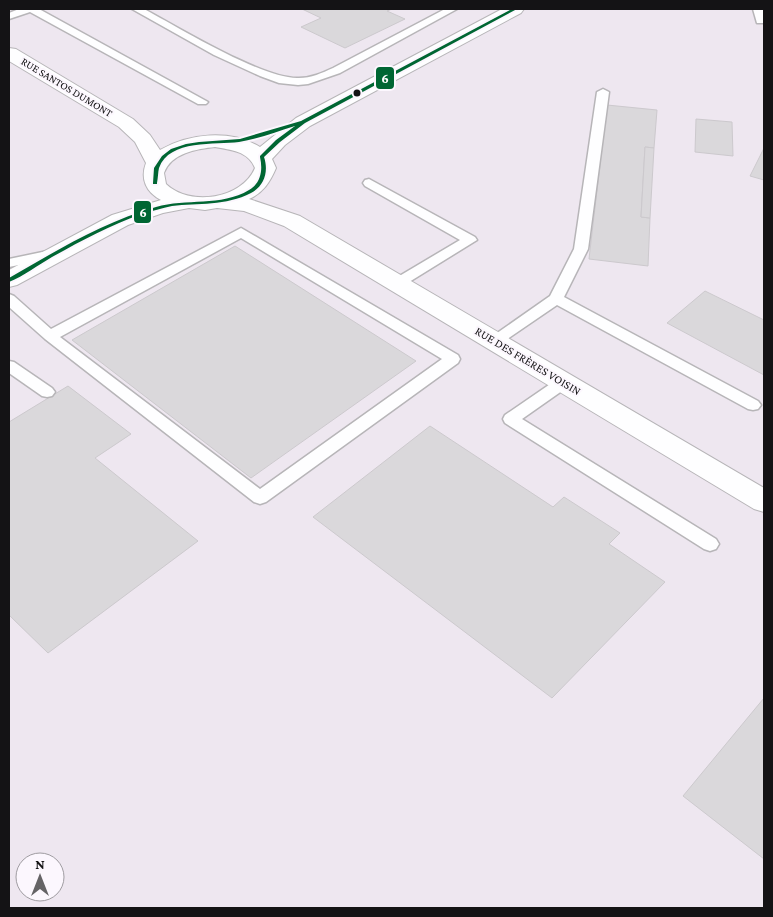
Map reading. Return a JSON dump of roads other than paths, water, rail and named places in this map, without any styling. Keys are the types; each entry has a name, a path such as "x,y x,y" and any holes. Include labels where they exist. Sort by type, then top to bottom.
{"street":[{"path":"262,157 278,141 303,122 516,9"},
{"name":"RUE SANTOS DUMONT","path":"9,53 126,123 142,139 156,174"},
{"path":"229,142 303,122"},
{"name":"RUE SANTOS DUMONT","path":"126,123 170,136 200,142"},
{"path":"9,280 120,220 159,207 187,202 218,202 236,198 251,191 261,181 265,173 262,157 242,145 229,142 200,142 174,150 120,220"},
{"path":"156,174 161,191 172,198 187,202"},
{"name":"RUE DES FRÈRES VOISIN","path":"261,181 266,194 292,221"},
{"name":"RUE DES FRÈRES VOISIN","path":"218,202 247,205 292,221 764,501"}],"lane":[{"path":"14,13 28,9"},
{"path":"32,9 202,102"},
{"path":"137,9 258,72 282,81 297,82 313,80 335,71 452,9"},
{"path":"758,9 761,21"},
{"path":"495,341 556,299 581,249 603,92"},
{"path":"369,183 470,240 396,284"},
{"path":"9,299 50,336 260,498 453,359 241,232 50,336"},
{"path":"9,263 59,253"},
{"path":"556,299 754,406"},
{"path":"9,366 47,392"},
{"path":"564,382 511,419 710,544"}]}
